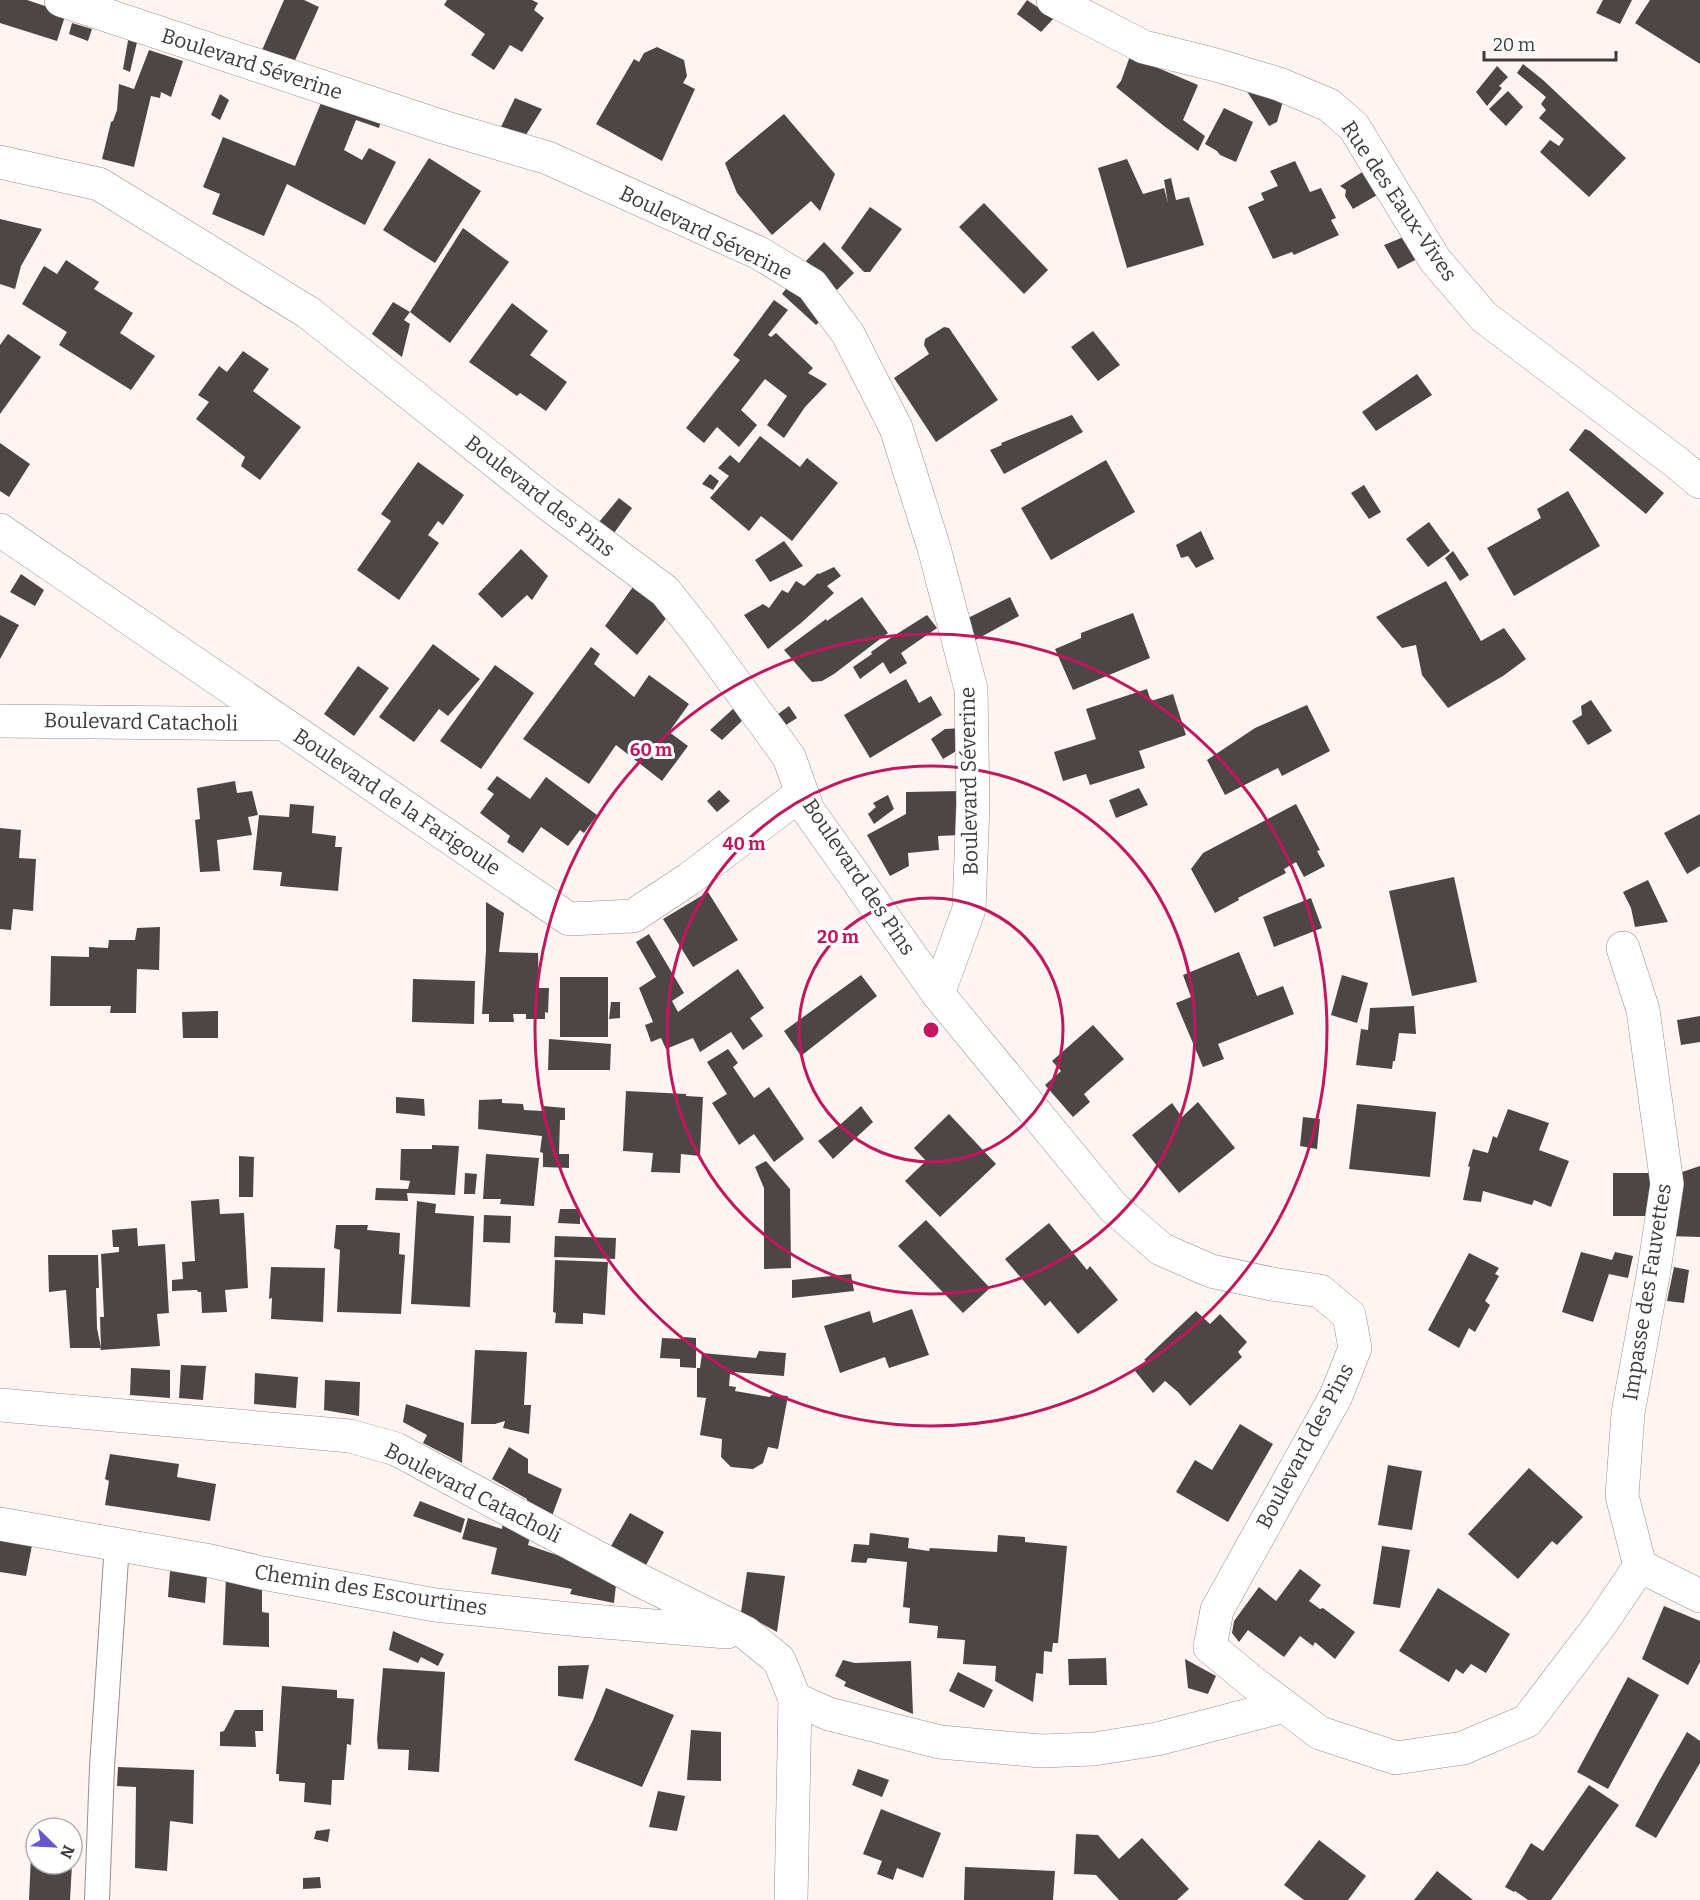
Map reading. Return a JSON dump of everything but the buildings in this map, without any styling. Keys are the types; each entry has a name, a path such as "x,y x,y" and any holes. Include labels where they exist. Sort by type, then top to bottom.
{"street":[{"name":"Boulevard Séverine","path":"61,0 443,128 548,158 759,254 812,285 848,334 896,428 934,548 970,689 973,804 969,909 938,994"},
{"name":"Rue des Eaux-Vives","path":"1053,0 1144,47 1279,84 1329,105 1354,127 1435,260 1484,317 1700,482"},
{"name":"Boulevard des Pins","path":"0,162 99,184 309,313 547,503 665,591 789,757 808,810 938,994 1113,1207 1161,1249 1211,1271 1320,1291 1349,1315 1355,1348 1336,1396 1217,1610 1210,1647 1284,1706"},
{"name":"Boulevard de la Farigoule","path":"0,530 569,919 633,916 689,879 802,793"},
{"name":"Boulevard Catacholi","path":"0,721 283,724"},
{"name":"Impasse des Fauvettes","path":"1623,948 1643,1010 1667,1184 1628,1413 1622,1496 1640,1566"},
{"name":"Boulevard Catacholi","path":"0,1405 350,1436 396,1449 631,1575 746,1633 779,1660 795,1699"},
{"name":"Chemin des Escourtines","path":"0,1524 211,1561 262,1573 435,1605 580,1620 746,1633"},
{"path":"791,1900 795,1699 829,1714 940,1742 1041,1751 1094,1749 1157,1739 1284,1706 1320,1734 1396,1758 1463,1748 1527,1721 1600,1625 1640,1566 1700,1596"}],"lane":[{"path":"97,1900 102,1767 117,1544"}]}
